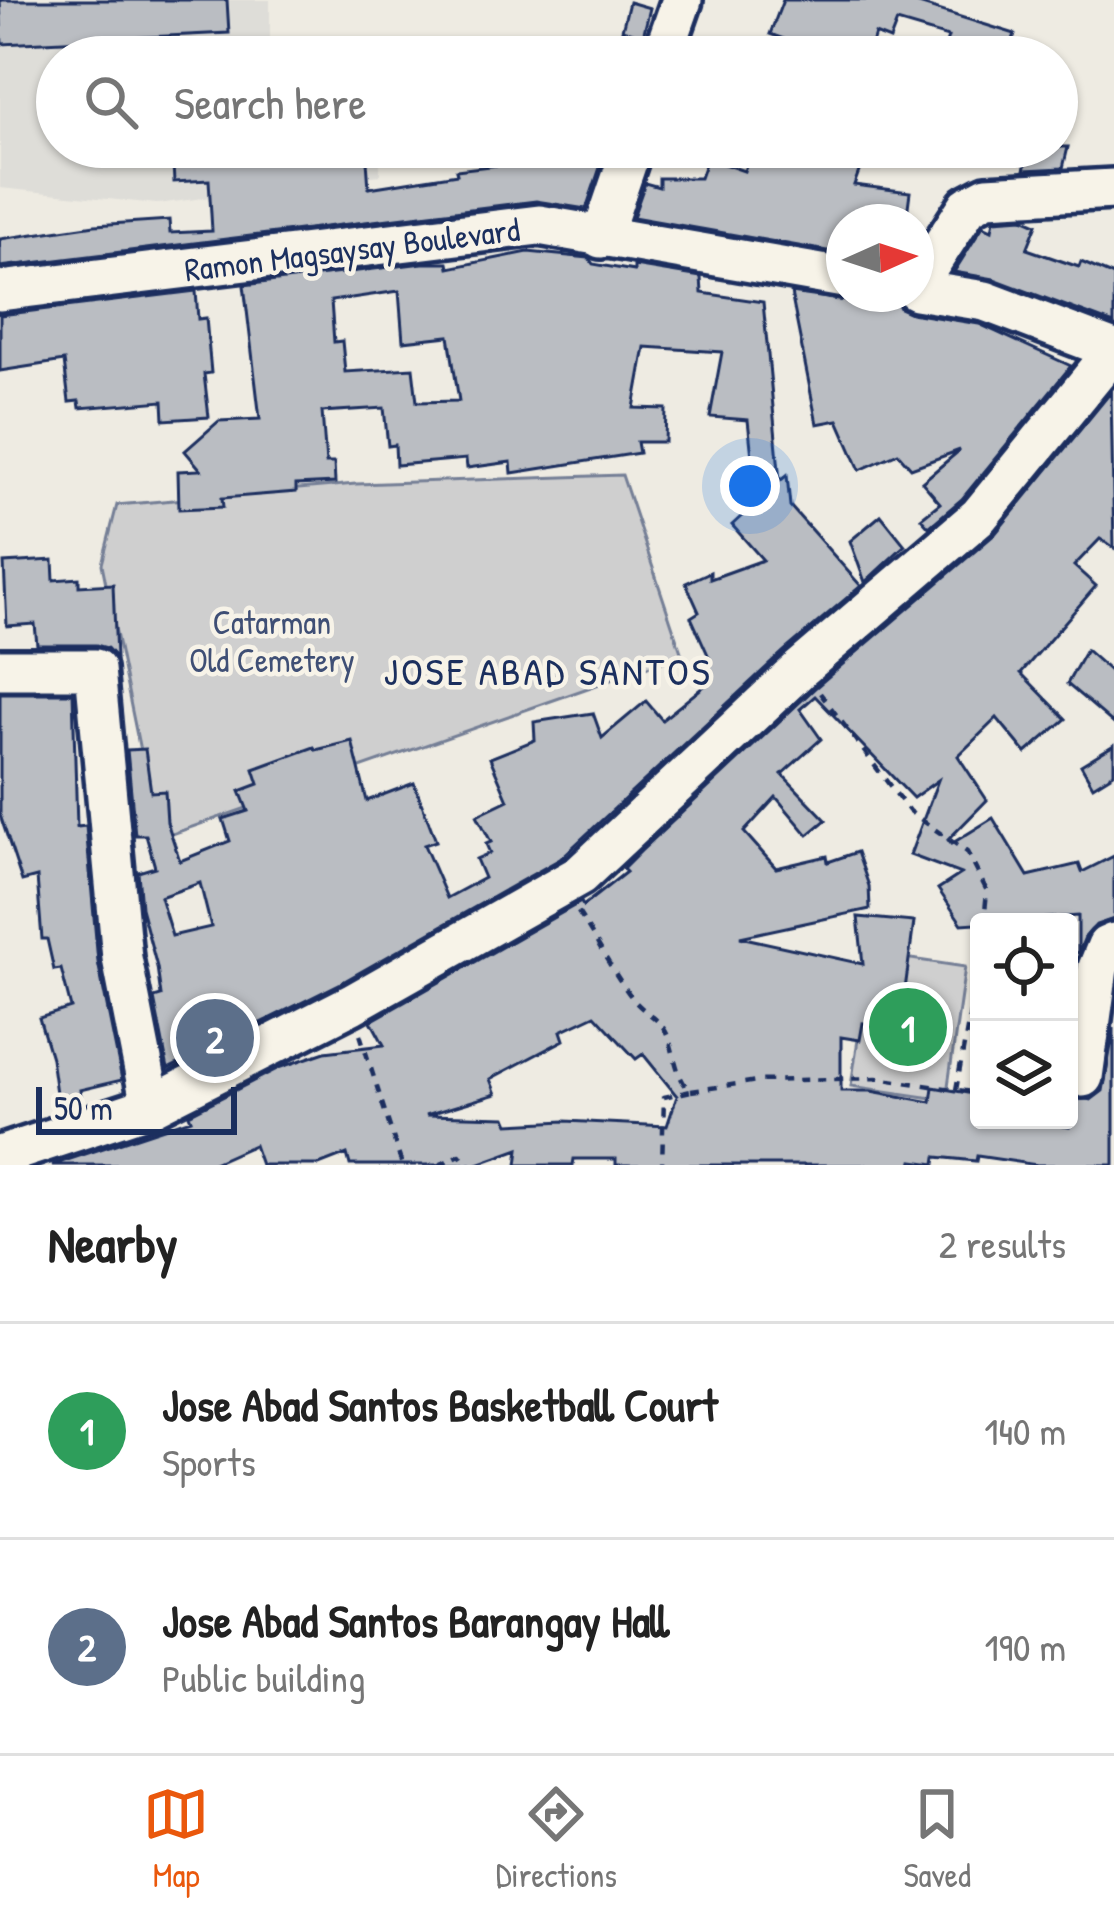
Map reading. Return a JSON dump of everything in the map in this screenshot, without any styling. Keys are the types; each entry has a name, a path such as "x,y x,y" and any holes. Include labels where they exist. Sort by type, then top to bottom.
{"street":[{"path":"669,36 682,0"},
{"path":"601,238 625,168"},
{"path":"934,260 968,206 987,196 1114,189"},
{"name":"Ramon Magsaysay Boulevard","path":"0,291 539,224 826,275"},
{"path":"0,1156 151,1106 352,1004 562,886 601,858 800,669 979,516 1114,351 985,302 934,292"},
{"path":"0,669 94,669 122,958 151,1106"},
{"path":"1083,1077 1098,968 1107,946 1114,943"}],"path":[{"path":"800,669 909,811 967,852 988,891 985,913"},
{"path":"562,886 597,941 601,956 668,1036 682,1085 691,1091"},
{"path":"352,1004 402,1165"},
{"path":"956,1090 970,1012"},
{"path":"662,1165 664,1097 757,1081 877,1078 970,1092"},
{"path":"440,1165 460,1155 467,1165"}],"shaded area":[{"path":"0,0 270,0 270,36 36,36 36,168 380,168 380,175 157,204 0,188"}],"green space":[{"name":"Catarman Old Cemetery","path":"622,475 682,655 158,839 102,564 117,505 356,484"},
{"path":"871,953 965,967 946,1100 851,1086"}],"building":[{"path":"0,0 227,0 229,33 36,36 36,42 2,44"},
{"path":"783,0 906,0 1015,34 945,36 897,22 892,36 770,34"},
{"path":"629,2 650,8 643,36 622,30"},
{"path":"173,168 368,168 369,188 473,168 600,168 586,209 536,201 0,267 0,239 169,220 170,233 212,231 209,180 174,182"},
{"path":"704,168 860,168 854,185 910,192 908,204 826,204 826,251 633,217 645,183 659,187 659,178 700,178"},
{"path":"1023,218 1037,224 1027,249 1114,276 1114,324 994,279 954,272 983,226 992,230 994,220"},
{"path":"528,252 589,258 593,264 634,271 634,266 701,277 702,293 763,302 780,481 787,475 790,506 861,586 560,859 341,983 168,1069 154,998 161,996 157,967 141,908 138,872 155,867 146,835 135,835 127,750 145,749 151,792 165,791 167,822 180,861 230,841 223,819 248,811 240,791 259,784 254,769 314,747 352,741 367,801 414,783 436,841 424,845 447,898 484,878 476,859 490,853 486,844 491,842 477,815 508,800 490,758 535,740 534,722 593,713 602,738 646,701 662,720 713,679 701,663 709,657 691,617 699,612 686,583 710,572 710,579 763,560 732,525 769,491 756,493 748,420 710,417 722,352 645,347 634,408 666,409 665,442 637,442 639,453 512,473 511,462 467,468 466,459 396,465 395,445 388,446 384,408 322,412 326,463 334,463 335,483 296,485 296,492 222,498 223,507 179,509 178,471 201,470 185,451 219,421 260,419 244,285 423,263 448,263 449,268","holes":["399,291 403,341 449,336 459,401 417,402 413,368 345,372 342,341 334,342 331,301","200,883 211,927 172,936 160,897"]},
{"path":"196,291 198,319 206,318 211,373 204,374 209,417 164,420 163,401 80,408 79,401 69,402 64,361 0,371 0,315"},
{"path":"791,293 826,298 826,312 909,312 979,324 1071,366 962,499 929,527 921,518 940,503 922,482 960,450 911,468 898,453 860,470 838,420 817,424"},
{"path":"1111,392 1114,548 1100,539 1074,566 1096,586 1021,673 1066,719 1026,753 997,718 958,756 987,800 948,840 951,844 993,818 1028,876 1079,864 1082,872 1114,856 1114,919 1096,925 1078,954 1078,913 970,913 970,923 962,924 938,889 961,874 910,855 938,780 913,798 815,696 800,709 821,739 782,774 826,820 808,835 776,797 744,832 776,868 827,856 828,862 857,852 869,886 870,909 740,937 863,964 858,917 914,922 900,1027 863,1023 860,1040 841,1037 841,1091 871,1091 931,1102 933,1087 970,1093 970,1129 1078,1129 1078,1098 1091,1100 1103,1091 1114,1028 1114,1165 1037,1165 977,1156 976,1161 936,1157 935,1164 913,1161 912,1165 616,1165 616,1159 574,1159 573,1165 517,1165 519,1149 475,1165 350,1165 347,1154 319,1165 261,1165 254,1145 209,1165 52,1165 191,1119 189,1114 281,1067 325,1052 384,1045 371,1021 581,902 583,906 626,872 623,869 641,851 816,687 995,534","holes":["595,1015 636,1059 643,1054 677,1096 667,1126 565,1121 509,1124 506,1117 426,1115 496,1094 490,1079 564,1040 561,1031"]},
{"path":"881,515 905,545 865,582 850,541"},
{"path":"53,560 54,580 79,578 79,586 113,584 116,658 96,645 37,645 35,624 7,626 4,563"},
{"path":"1086,650 1114,675 1114,724 1067,684"},
{"path":"0,693 73,693 77,827 86,826 98,962 122,1080 80,1090 81,1096 57,1100 39,1018 71,1008 61,969 54,970 47,939 42,939 37,877 22,881 0,815"},
{"path":"1114,745 1114,773 1093,786 1081,765"}],"place":[{"name":"Jose Abad Santos Basketball Court","path":"908,1027"},
{"name":"Jose Abad Santos Barangay Hall","path":"215,1038"}],"district":[{"name":"JOSE ABAD SANTOS","path":"548,671"}]}
